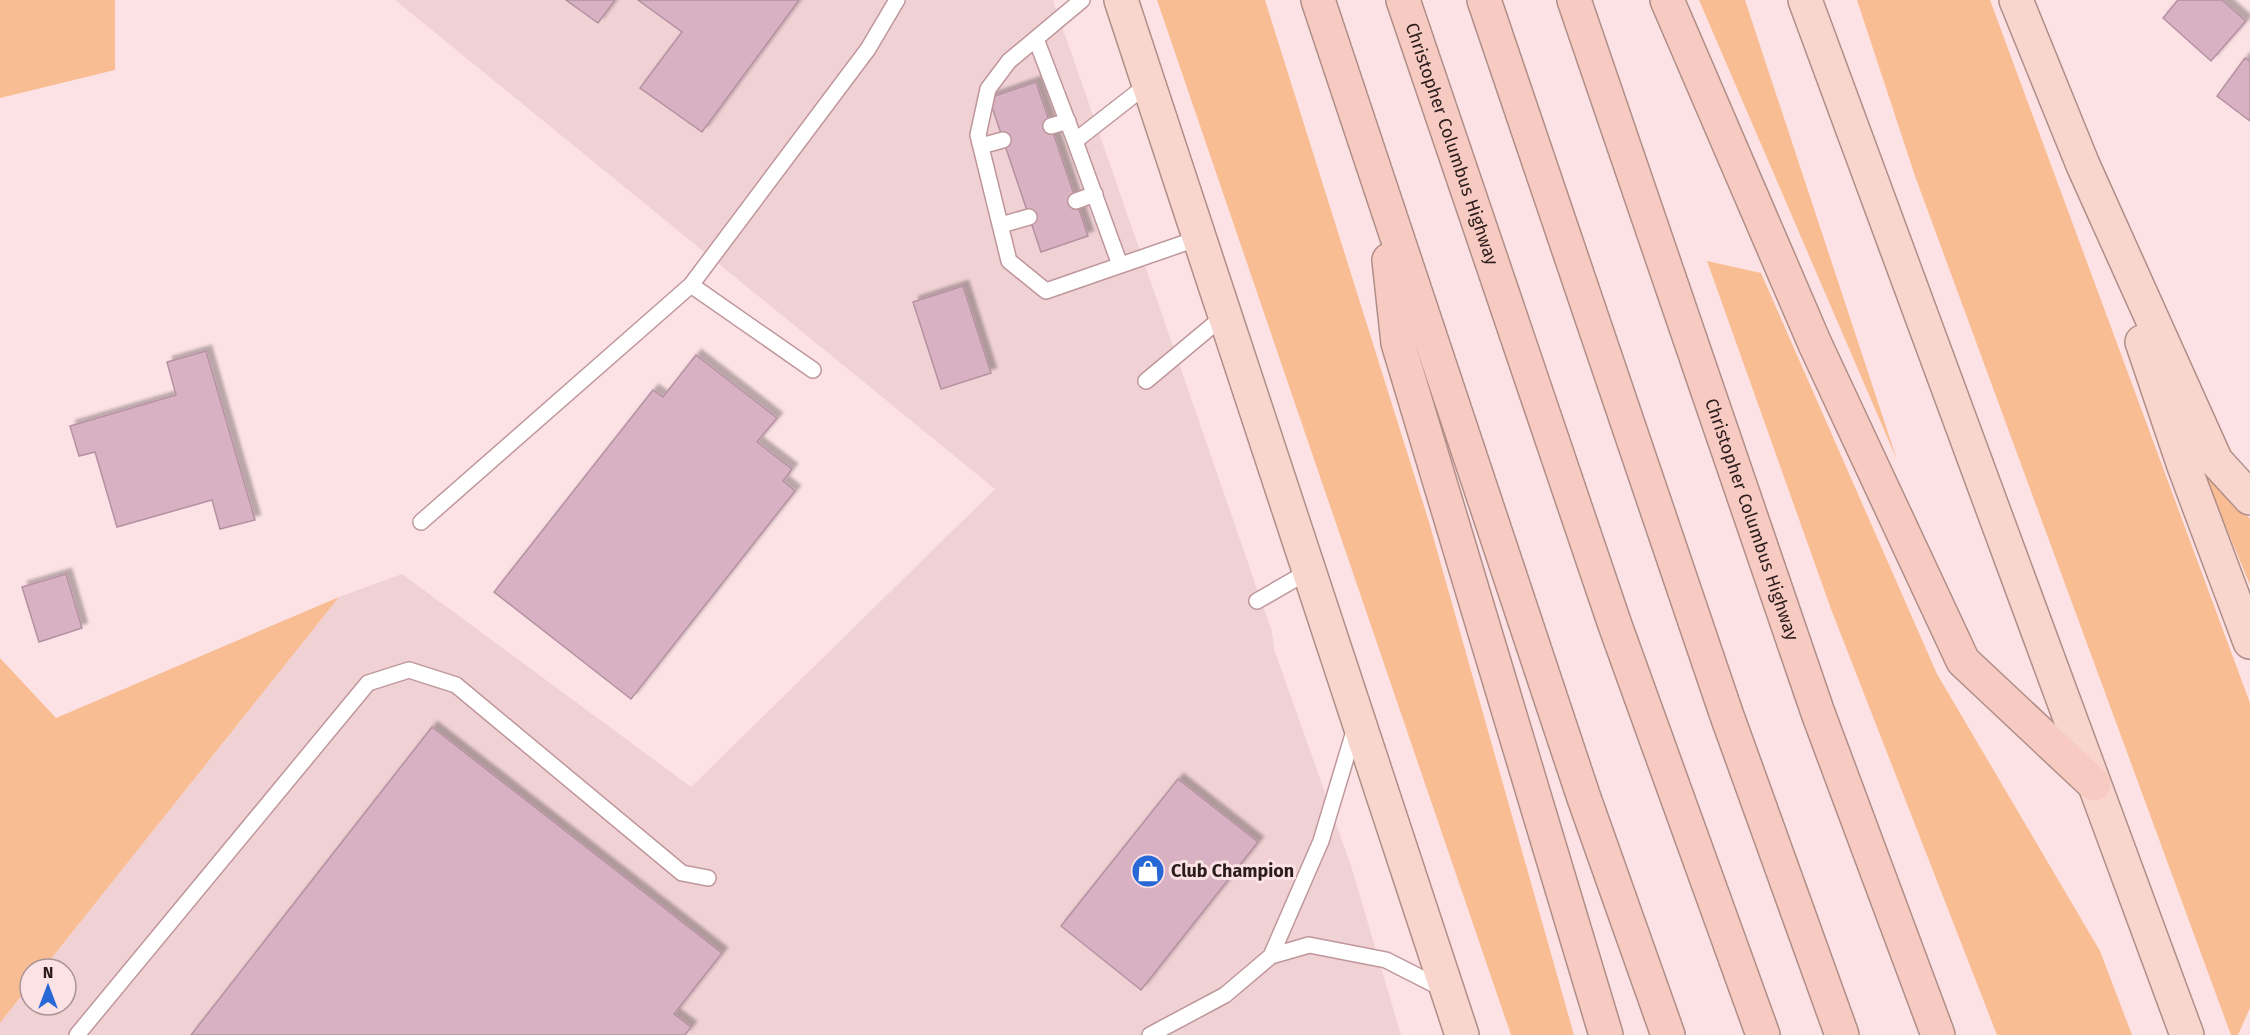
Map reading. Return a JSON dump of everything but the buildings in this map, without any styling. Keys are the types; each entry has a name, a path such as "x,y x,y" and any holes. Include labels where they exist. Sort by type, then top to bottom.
{"highway":[{"path":"1121,0 1462,1035"},
{"path":"1318,0 1584,798 1668,1035"},
{"name":"Christopher Columbus Highway","path":"1403,0 1615,625 1763,1035"},
{"path":"1484,0 1726,713 1842,1035"},
{"name":"Christopher Columbus Highway","path":"1574,0 1818,712 1938,1035"},
{"path":"1667,0 1815,344 1963,661 2094,784"},
{"path":"1805,0 2187,1035"},
{"path":"2016,0 2083,165 2216,461 2250,498"},
{"path":"2083,165 2184,466 2250,642"},
{"path":"1383,199 1398,342 1606,1035"}],"lane":[{"path":"421,522 691,285 868,49 897,0"},
{"path":"1082,0 1009,62 988,89 978,135 1009,261 1046,291 1200,238"},
{"path":"1036,39 1076,141 1120,265"},
{"path":"1076,141 1148,84"},
{"path":"1051,126 1068,121"},
{"path":"981,146 1003,140"},
{"path":"1076,201 1095,194"},
{"path":"1001,225 1029,217"},
{"path":"691,285 813,370"},
{"path":"1146,381 1225,315"},
{"path":"1257,601 1309,571"},
{"path":"77,1035 368,683 409,670 456,685 682,873 708,878"},
{"path":"1271,956 1321,841 1358,720"},
{"path":"1150,1035 1225,995 1271,956 1309,945 1386,960 1448,992"}],"shaded area":[{"path":"0,0 115,0 115,70 0,98"},
{"path":"395,0 1053,0 1272,632 1274,649 1351,866 1401,1035 0,1035 0,1023 18,1000 18,1017 78,1017 78,957 53,957 339,597 402,574 691,787 995,489"},
{"path":"1157,0 1265,0 1429,522 1574,1035 1511,1035"},
{"path":"1699,0 1745,0 1897,460"},
{"path":"1857,0 1990,0 2250,703 2250,1008 2238,1035 2231,1035 1915,176"},
{"path":"1707,261 1761,273 1937,674 2100,951 2132,1035 1997,1035 1831,609"},
{"path":"2201,467 2250,519 2250,585"},
{"path":"339,597 53,957 18,957 18,1000 0,1023 0,658 56,718"}],"place":[{"name":"Club Champion","path":"1148,871"}]}
